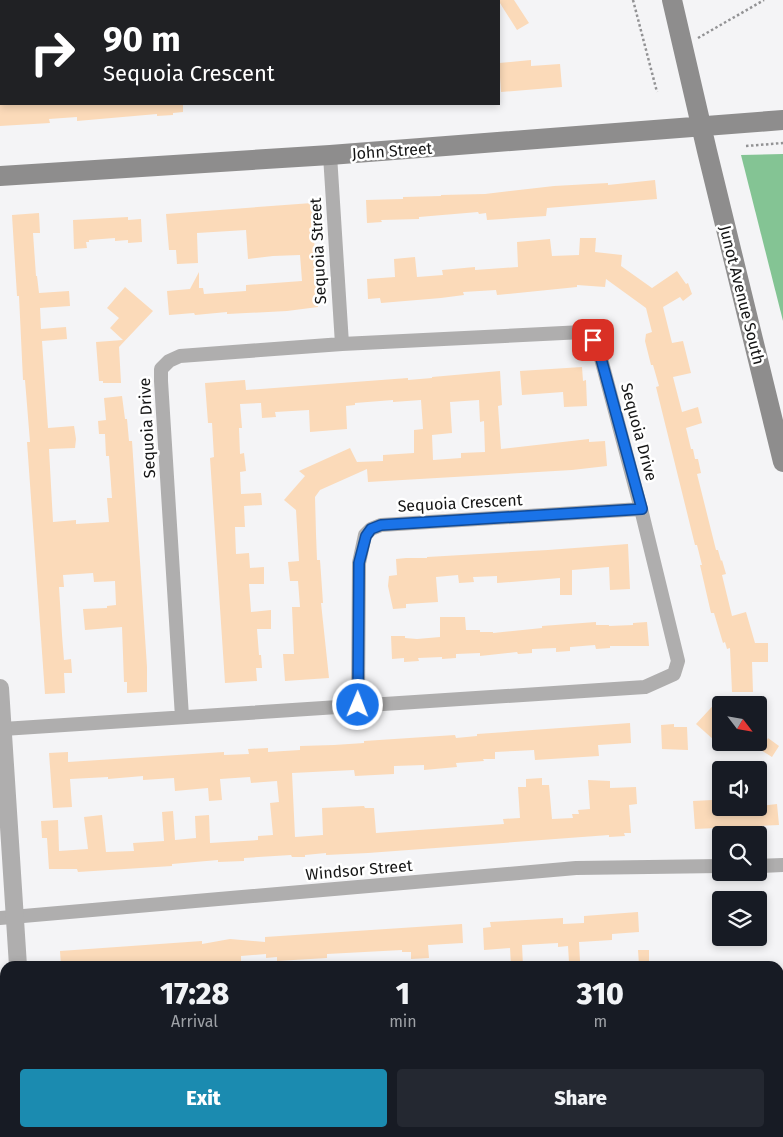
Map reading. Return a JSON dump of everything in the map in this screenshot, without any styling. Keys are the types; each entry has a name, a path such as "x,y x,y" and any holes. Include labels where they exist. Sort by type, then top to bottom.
{"main road":[{"name":"Junot Avenue South","path":"672,0 783,462"},
{"name":"John Street","path":"0,176 330,155 783,120"}],"street":[{"name":"Sequoia Street","path":"330,155 342,344"},
{"name":"Sequoia Drive","path":"3,729 644,687 674,674 678,661 642,509 599,351 593,340 583,332 342,344 180,356 169,360 162,369 182,717"},
{"name":"Sequoia Crescent","path":"358,705 359,563 366,536 371,529 381,525 642,509"},
{"path":"0,688 3,729 8,918 17,961"},
{"path":"767,866 783,865"},
{"name":"Windsor Street","path":"8,918 576,868 712,866"}],"path":[{"path":"632,0 657,92"},
{"path":"683,47 764,0"},
{"path":"746,146 783,143"}],"green space":[{"path":"783,154 783,321 741,155"}],"building":[{"path":"500,0 514,0 529,23 517,30 500,3"},
{"path":"531,60 531,66 560,64 562,87 501,92 500,63"},
{"path":"0,105 183,105 183,112 173,113 173,115 157,116 157,114 77,121 77,117 49,119 50,123 0,126"},
{"path":"655,180 657,199 547,208 546,216 487,220 486,213 479,214 478,212 419,217 419,219 381,220 382,222 367,223 366,200 485,194 554,186 608,183 608,185"},
{"path":"312,203 318,307 287,311 169,315 167,291 190,289 199,272 199,288 203,288 204,294 246,291 246,285 302,281 300,255 248,259 246,230 197,233 198,263 177,264 176,250 169,250 166,214"},
{"path":"39,213 40,233 33,233 39,293 69,291 70,306 40,308 41,329 66,327 67,339 42,341 48,428 74,426 76,439 75,448 49,449 53,522 76,520 76,524 109,522 107,498 112,498 109,456 106,456 105,434 99,434 98,421 106,420 104,398 122,396 129,441 132,441 147,692 127,693 127,682 124,682 122,627 85,630 83,609 107,608 107,606 116,605 115,581 94,582 93,573 63,575 64,587 59,587 64,660 71,659 72,673 64,673 65,693 45,694 27,442 30,442 25,380 23,380 19,296 17,296 12,215"},
{"path":"128,217 128,220 141,219 142,242 128,243 128,240 115,241 115,238 89,240 89,242 86,242 87,248 74,249 73,220"},
{"path":"580,238 596,238 595,252 622,255 621,266 652,288 677,271 686,284 688,283 692,294 683,301 680,297 663,307 672,343 683,341 691,373 673,377 682,412 698,407 702,423 686,428 691,449 693,449 695,459 698,459 701,473 697,474 716,550 718,550 726,574 722,575 732,616 746,612 755,643 768,643 768,662 752,662 753,692 732,692 730,648 727,649 725,642 723,643 714,613 711,613 700,565 702,565 697,545 695,545 656,387 659,386 645,341 646,334 652,332 646,308 606,279 605,287 577,285 577,287 497,295 496,290 463,292 464,295 381,303 380,298 368,299 367,279 395,277 394,259 415,257 417,277 443,275 442,270 475,267 475,270 518,267 517,242 550,239 552,256 579,255"},
{"path":"125,287 153,311 119,347 121,383 103,383 103,381 99,381 96,342 123,340 110,328 119,318 107,308"},
{"path":"582,367 583,381 586,380 587,406 564,407 563,392 522,395 520,371"},
{"path":"500,371 502,405 498,406 501,449 589,439 589,442 605,441 607,466 572,470 368,482 367,469 320,490 315,497 317,560 320,560 323,603 321,603 329,678 285,681 283,654 294,654 292,607 300,607 298,581 290,581 288,562 299,561 296,510 284,500 305,476 299,471 350,448 357,462 383,461 383,455 414,453 414,430 423,429 421,400 355,403 355,405 346,406 347,429 310,432 309,410 275,412 276,417 262,418 261,403 240,404 242,428 239,428 240,454 244,453 246,471 240,472 241,494 261,493 262,505 244,506 245,527 235,527 236,554 249,553 250,568 264,567 264,584 249,584 251,612 271,610 271,629 257,629 262,668 256,668 257,681 225,683 210,458 214,457 212,423 208,423 205,383 245,380 246,390","holes":["479,400 480,422 484,421 485,452 461,453 461,458 433,460 432,435 452,433 450,402"]},
{"path":"628,544 630,589 610,590 609,567 572,570 572,595 560,595 560,578 497,583 497,576 473,577 474,582 459,583 458,575 436,577 438,602 406,604 406,608 393,609 388,586 389,576 397,575 396,559"},
{"path":"440,617 465,617 466,630 480,630 480,632 493,633 542,628 542,626 596,622 596,625 609,626 633,625 633,623 647,622 649,646 610,646 610,648 596,649 595,645 570,647 570,651 556,652 556,648 532,649 532,653 518,654 517,652 480,656 480,653 456,654 456,658 418,658 419,661 404,662 404,658 392,659 391,636 405,636 405,638 417,639 440,637"},
{"path":"712,707 712,738 696,724"},
{"path":"630,723 631,743 598,745 599,756 535,760 534,750 495,752 495,759 456,763 457,767 424,770 424,765 394,766 394,774 355,776 354,770 292,773 295,837 323,835 322,808 364,806 365,808 374,808 376,833 504,824 503,819 520,818 518,787 526,787 526,779 542,778 542,785 549,785 552,819 573,818 572,814 579,814 578,810 590,809 588,780 610,781 610,788 636,787 637,804 629,805 631,833 624,833 625,836 609,837 609,835 368,853 326,855 326,853 305,855 305,857 292,857 291,855 244,858 244,861 218,862 218,860 172,864 172,866 78,872 77,869 49,869 47,838 42,838 41,821 58,820 59,851 88,849 84,817 102,815 106,852 134,851 133,843 164,841 162,812 173,811 175,840 196,838 195,816 209,815 210,843 258,840 258,836 273,835 270,803 279,802 277,781 251,783 250,777 220,779 222,800 209,801 208,788 175,791 174,778 143,780 143,776 108,779 108,777 70,779 72,807 53,808 49,753 68,752 68,762 224,752 224,755 249,754 248,749 268,748 268,752 300,750 300,746 364,743 364,741 455,735 456,738 477,736 477,734"},
{"path":"674,724 674,727 687,727 688,750 662,749 661,725"},
{"path":"768,738 779,746 772,757 763,751 768,751"},
{"path":"712,800 712,816 767,816 767,805 777,804 779,825 712,826 712,828 695,829 693,801"},
{"path":"638,912 639,932 612,934 612,940 579,942 580,961 569,961 568,946 558,947 558,943 522,945 523,961 511,961 510,948 484,950 483,928 491,927 490,922 563,918 563,924 584,923 584,916"},
{"path":"462,924 463,943 428,945 429,958 411,959 411,952 402,952 402,950 327,954 327,958 277,961 277,957 266,958 266,954 241,956 241,961 61,961 60,951 202,941 202,944 230,939 265,942 265,937"},
{"path":"638,950 649,950 649,961 639,961"}],"route":[{"path":"358,705 359,563 366,536 371,529 381,525 642,509 597,344 593,340"}]}
